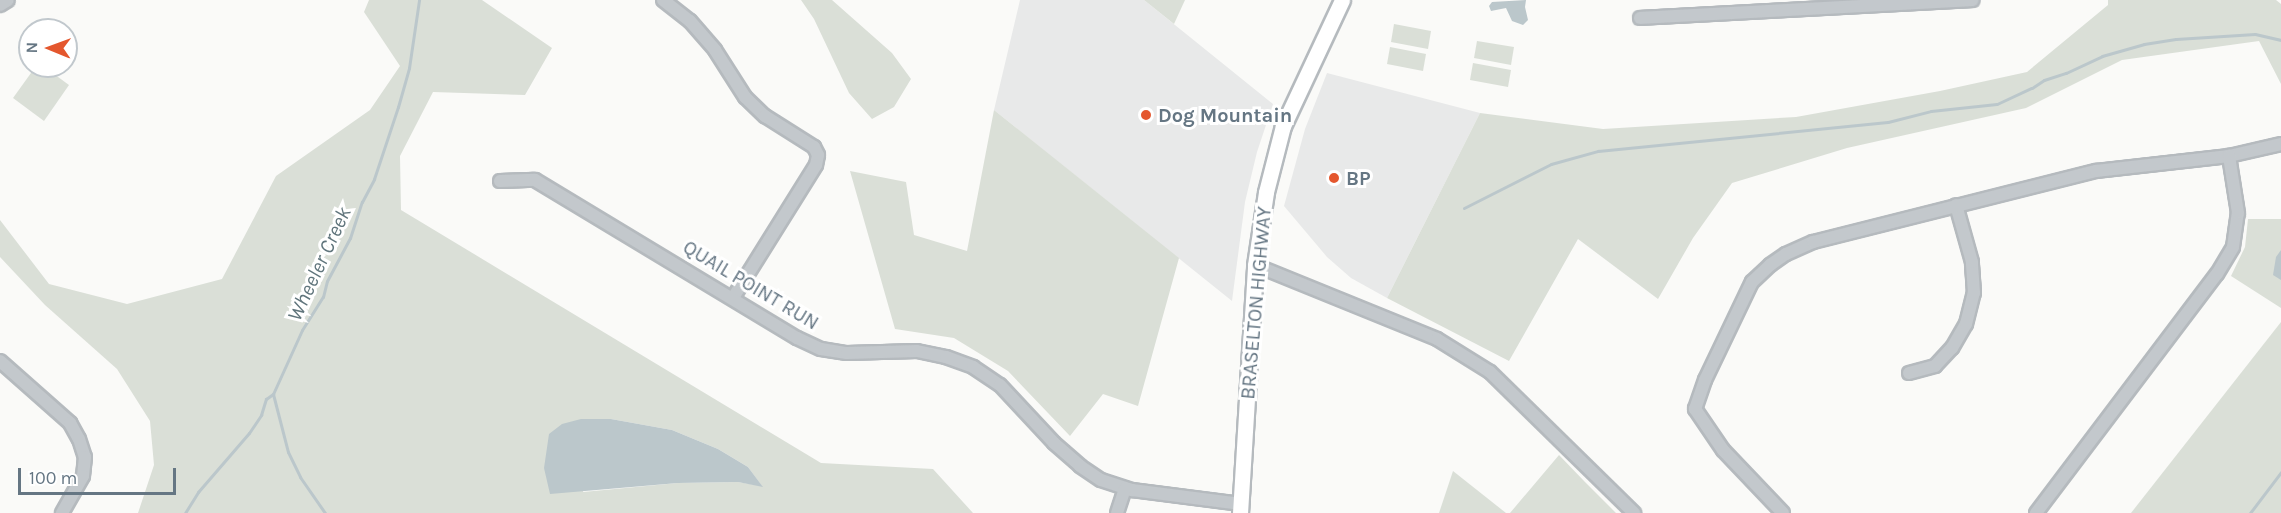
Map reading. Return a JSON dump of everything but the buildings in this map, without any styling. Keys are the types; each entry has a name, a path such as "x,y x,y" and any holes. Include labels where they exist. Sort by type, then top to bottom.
{"main road":[{"name":"BRASELTON HIGHWAY","path":"1241,509 1255,265 1266,192 1283,126 1342,0"}],"street":[{"path":"0,5 8,0"},
{"path":"663,0 690,21 715,50 752,103 765,116 814,147 818,155 816,165 733,298"},
{"path":"1640,18 1973,0"},
{"path":"1784,513 1723,450 1695,409 1705,380 1752,282 1786,254 1814,242 2096,171 2229,156 2281,144"},
{"path":"2036,513 2217,274 2233,247 2238,213 2229,156"},
{"name":"QUAIL POINT RUN","path":"500,181 535,180 797,338 821,349 847,353 917,351 946,357 973,367 1000,385 1054,443 1080,466 1101,480 1125,488 1241,509"},
{"path":"1909,373 1935,366 1952,348 1966,324 1974,293 1972,262 1956,205"},
{"path":"1255,265 1437,339 1490,372 1634,513"},
{"path":"0,361 70,423 79,439 85,457 83,476 62,513"},
{"path":"1117,513 1125,488"}],"shaded area":[{"path":"369,0 482,0 552,48 525,95 433,92 400,156 401,210 821,463 933,469 973,513 138,513 154,465 150,421 117,369 45,305 0,257 0,220 49,284 127,304 222,279 276,176 370,110 400,66 364,12","holes":["581,419 611,419 672,430 718,449 748,467 762,486 738,482 678,483 583,492"]},
{"path":"801,0 832,0 892,53 911,79 894,107 872,119 849,93 814,19"},
{"path":"1020,0 1144,0 1273,104 1257,152 1245,202 1232,301 994,110"},
{"path":"1144,0 1185,0 1174,24"},
{"path":"1526,0 1528,20 1523,25 1512,21 1506,8 1491,11 1489,6 1492,2"},
{"path":"2108,0 2276,0 2281,4 2281,84 2259,41 2122,60 2026,108 1847,148 1732,183 1693,238 1658,299 1578,239 1509,361 1387,298 1480,113 1603,129 1796,117 1940,91 2027,72 2108,5"},
{"path":"1394,24 1431,31 1428,49 1391,42"},
{"path":"1477,41 1514,47 1511,65 1474,58"},
{"path":"1390,47 1426,54 1423,71 1387,64"},
{"path":"1473,63 1511,70 1508,87 1470,80"},
{"path":"1327,73 1480,113 1387,298 1351,278 1327,257 1284,206 1305,129"},
{"path":"27,78 59,78 69,85 44,121 13,98"},
{"path":"994,110 1179,258 1138,406 1103,394 1070,436 1008,371 954,338 895,329 850,171 906,182 914,235 967,251"},
{"path":"2248,219 2281,219 2281,308 2231,276 2245,247"},
{"path":"2281,250 2281,280 2273,275 2276,257"},
{"path":"2281,322 2281,513 2131,513 2259,350"},
{"path":"581,419 611,419 672,430 718,449 748,467 763,487 738,482 678,483 550,494 544,468 549,434 562,424"},
{"path":"1559,455 1585,482 1616,513 1510,513"},
{"path":"1453,471 1506,513 1439,513"}],"waterway":[{"name":"Wheeler Creek","path":"185,513 198,492 249,433 261,415 266,399 273,394 302,330 323,297 327,281 350,238 362,202 374,179 398,107 409,68 419,0"},
{"path":"1464,208 1551,164 1598,151 1888,122 1931,111 1997,104 2044,80 2066,73 2102,56 2144,44 2176,39 2255,34 2281,40"},
{"path":"273,394 288,452 300,477 325,513"},
{"path":"2250,513 2281,472"}],"place":[{"name":"Dog Mountain","path":"1146,115"},
{"name":"BP","path":"1334,178"}]}
